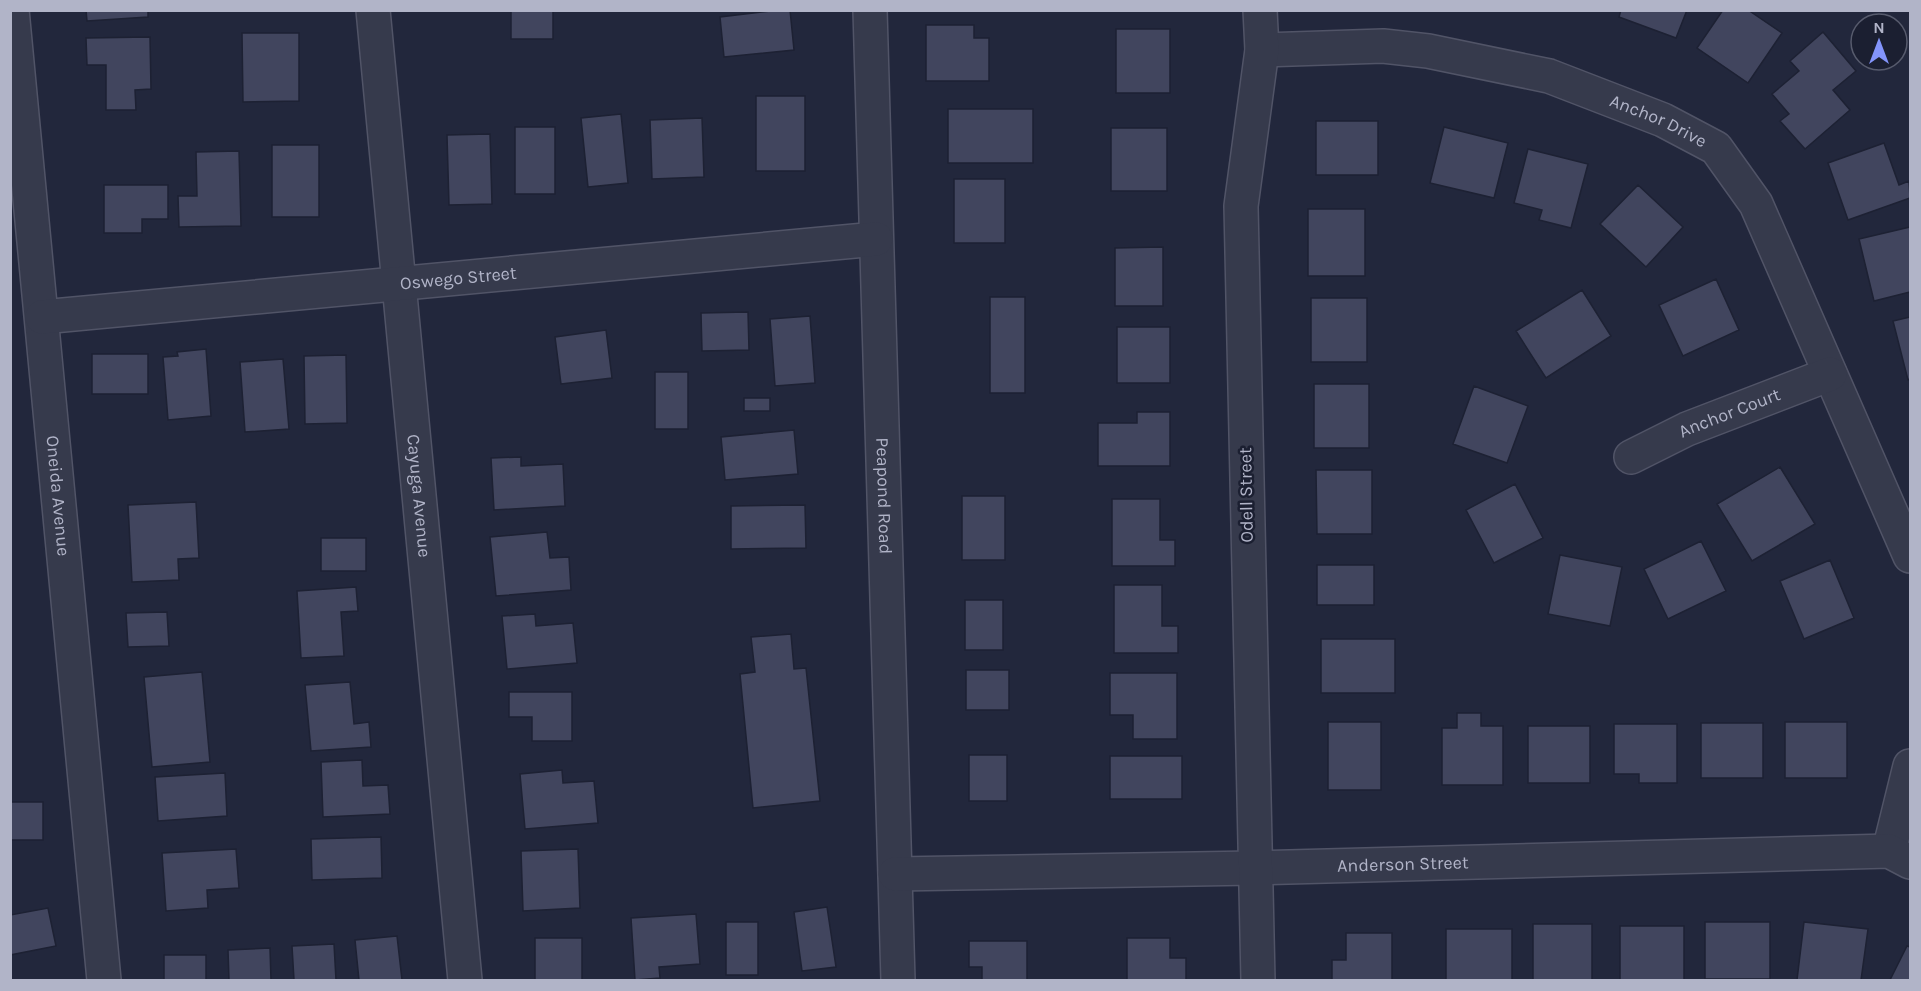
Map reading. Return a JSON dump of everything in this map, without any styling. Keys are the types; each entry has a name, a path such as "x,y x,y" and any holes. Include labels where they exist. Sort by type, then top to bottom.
{"street":[{"name":"Oneida Avenue","path":"12,10 104,981"},
{"name":"Cayuga Avenue","path":"373,10 465,981"},
{"name":"Peapond Road","path":"870,10 898,981"},
{"name":"Odell Street","path":"1258,981 1240,206 1262,50 1260,10"},
{"name":"Anchor Drive","path":"1262,50 1383,46 1428,51 1550,76 1663,120 1716,148 1755,204 1911,556"},
{"name":"Oswego Street","path":"42,317 876,239"},
{"name":"Anchor Court","path":"1631,457 1687,429 1830,374"},
{"path":"1900,856 1911,766"},
{"name":"Anderson Street","path":"895,874 1900,856"}],"building":[{"path":"86,10 148,10 148,17 87,21"},
{"path":"511,10 553,10 553,39 511,39"},
{"path":"790,10 794,50 724,57 720,17"},
{"path":"1621,10 1687,10 1676,38 1619,17"},
{"path":"1723,10 1748,10 1782,33 1748,83 1697,48"},
{"path":"926,25 974,25 974,38 989,38 989,81 926,81"},
{"path":"1116,29 1170,29 1170,93 1116,93"},
{"path":"1823,32 1849,63 1849,72 1855,72 1833,90 1850,110 1805,149 1780,121 1789,114 1772,94 1799,71 1790,61"},
{"path":"242,33 299,33 299,101 243,102"},
{"path":"150,37 151,89 135,90 136,110 106,110 106,65 87,65 86,38"},
{"path":"756,96 805,96 805,171 756,171"},
{"path":"948,109 1033,109 1033,163 948,163"},
{"path":"621,114 628,183 588,187 581,118"},
{"path":"702,118 704,177 652,179 650,120"},
{"path":"1316,121 1378,121 1378,175 1316,175"},
{"path":"515,127 555,127 555,194 515,194"},
{"path":"1444,127 1508,143 1494,198 1430,183"},
{"path":"1111,128 1167,128 1167,191 1111,191"},
{"path":"490,134 492,204 449,205 447,135"},
{"path":"1884,143 1899,185 1909,181 1910,198 1848,220 1828,163"},
{"path":"272,145 319,145 319,217 272,217"},
{"path":"1528,149 1588,164 1571,228 1539,220 1542,210 1514,203"},
{"path":"239,151 241,226 179,227 178,196 197,196 196,152"},
{"path":"954,179 1005,179 1005,243 954,243"},
{"path":"104,185 168,185 168,219 142,219 142,233 104,233"},
{"path":"1638,185 1683,227 1646,267 1600,224"},
{"path":"1308,209 1365,209 1365,276 1308,276"},
{"path":"1910,227 1910,292 1874,301 1859,239"},
{"path":"1163,247 1163,306 1115,306 1115,248"},
{"path":"1716,279 1739,330 1683,356 1659,305"},
{"path":"1582,290 1611,336 1546,378 1516,331"},
{"path":"990,297 1025,297 1025,393 990,393"},
{"path":"1311,298 1367,298 1367,362 1311,362"},
{"path":"748,312 749,350 702,351 701,313"},
{"path":"810,316 815,383 775,386 770,319"},
{"path":"1910,317 1910,379 1908,380 1893,321"},
{"path":"1117,327 1170,327 1170,383 1117,383"},
{"path":"606,330 612,378 561,384 555,337"},
{"path":"206,349 211,416 168,420 163,357 178,356 177,352"},
{"path":"92,354 148,354 148,394 92,394"},
{"path":"346,355 347,423 305,424 304,356"},
{"path":"283,359 289,429 245,432 240,362"},
{"path":"655,372 688,372 688,429 655,429"},
{"path":"1314,384 1369,384 1369,448 1314,448"},
{"path":"1474,386 1528,406 1507,463 1453,444"},
{"path":"744,398 770,398 770,411 744,411"},
{"path":"1137,412 1170,412 1170,466 1098,466 1098,423 1137,423"},
{"path":"794,430 798,474 725,480 721,437"},
{"path":"521,457 521,466 563,464 565,506 494,510 491,458"},
{"path":"1780,467 1815,524 1752,561 1717,504"},
{"path":"1316,470 1372,470 1372,534 1317,534"},
{"path":"1515,484 1543,538 1494,563 1466,510"},
{"path":"962,496 1005,496 1005,560 962,560"},
{"path":"1112,499 1160,499 1160,540 1175,540 1175,566 1112,566"},
{"path":"196,502 199,558 178,559 179,580 132,582 128,505"},
{"path":"805,505 806,548 731,549 731,506"},
{"path":"547,532 550,558 569,557 571,590 496,596 490,537"},
{"path":"321,538 366,538 366,571 321,571"},
{"path":"1701,541 1726,591 1668,619 1644,569"},
{"path":"1560,555 1622,567 1610,626 1548,614"},
{"path":"1830,560 1854,618 1804,639 1780,581"},
{"path":"1317,565 1374,565 1374,605 1317,605"},
{"path":"1114,585 1162,585 1162,626 1178,626 1178,653 1114,653"},
{"path":"356,587 358,611 341,612 344,656 301,658 297,591"},
{"path":"965,600 1003,600 1003,650 965,650"},
{"path":"167,612 169,646 128,647 126,613"},
{"path":"535,614 536,626 573,623 577,663 507,669 502,616"},
{"path":"791,634 794,669 806,668 820,801 753,808 740,674 755,672 751,637"},
{"path":"1321,639 1395,639 1395,693 1321,693"},
{"path":"966,670 1009,670 1009,710 966,710"},
{"path":"202,672 210,762 152,767 144,677"},
{"path":"1110,673 1177,673 1177,739 1133,739 1133,715 1110,715"},
{"path":"350,682 354,724 369,722 371,747 311,751 305,685"},
{"path":"509,692 572,692 572,741 532,741 532,717 509,717"},
{"path":"1457,713 1481,713 1481,726 1503,726 1503,785 1442,785 1442,728 1457,728"},
{"path":"1328,722 1381,722 1381,790 1328,790"},
{"path":"1785,722 1847,722 1847,778 1785,778"},
{"path":"1701,723 1763,723 1763,778 1701,778"},
{"path":"1614,724 1677,724 1677,783 1639,783 1639,774 1614,774"},
{"path":"1528,726 1590,726 1590,783 1528,783"},
{"path":"969,755 1007,755 1007,801 969,801"},
{"path":"1110,756 1182,756 1182,799 1110,799"},
{"path":"362,760 363,786 388,785 390,814 323,817 321,762"},
{"path":"562,770 563,783 594,781 598,823 525,829 520,774"},
{"path":"225,773 227,816 158,821 155,777"},
{"path":"10,802 43,802 43,840 10,840"},
{"path":"381,837 382,878 312,880 311,839"},
{"path":"236,849 239,888 207,890 208,908 166,911 162,853"},
{"path":"578,849 580,908 523,911 521,851"},
{"path":"827,907 836,967 802,971 794,912"},
{"path":"48,908 56,946 10,955 10,915"},
{"path":"696,914 700,964 659,967 660,978 635,980 631,918"},
{"path":"726,922 758,922 758,975 726,975"},
{"path":"1705,922 1770,922 1770,979 1705,979"},
{"path":"1804,922 1868,929 1861,980 1797,980"},
{"path":"1533,924 1592,924 1592,980 1533,980"},
{"path":"1620,926 1684,926 1684,980 1620,980"},
{"path":"1446,929 1512,929 1512,980 1446,980"},
{"path":"1346,933 1392,933 1392,980 1332,980 1332,960 1346,960"},
{"path":"397,936 402,980 359,980 355,940"},
{"path":"535,938 582,938 582,980 535,980"},
{"path":"1127,938 1170,938 1170,958 1186,958 1186,980 1127,980"},
{"path":"969,941 1027,941 1027,980 982,980 982,967 969,967"},
{"path":"334,944 336,980 294,980 292,946"},
{"path":"1907,946 1910,947 1910,980 1890,980"},
{"path":"270,948 271,980 229,980 228,950"},
{"path":"164,955 206,955 206,980 164,980"}]}
